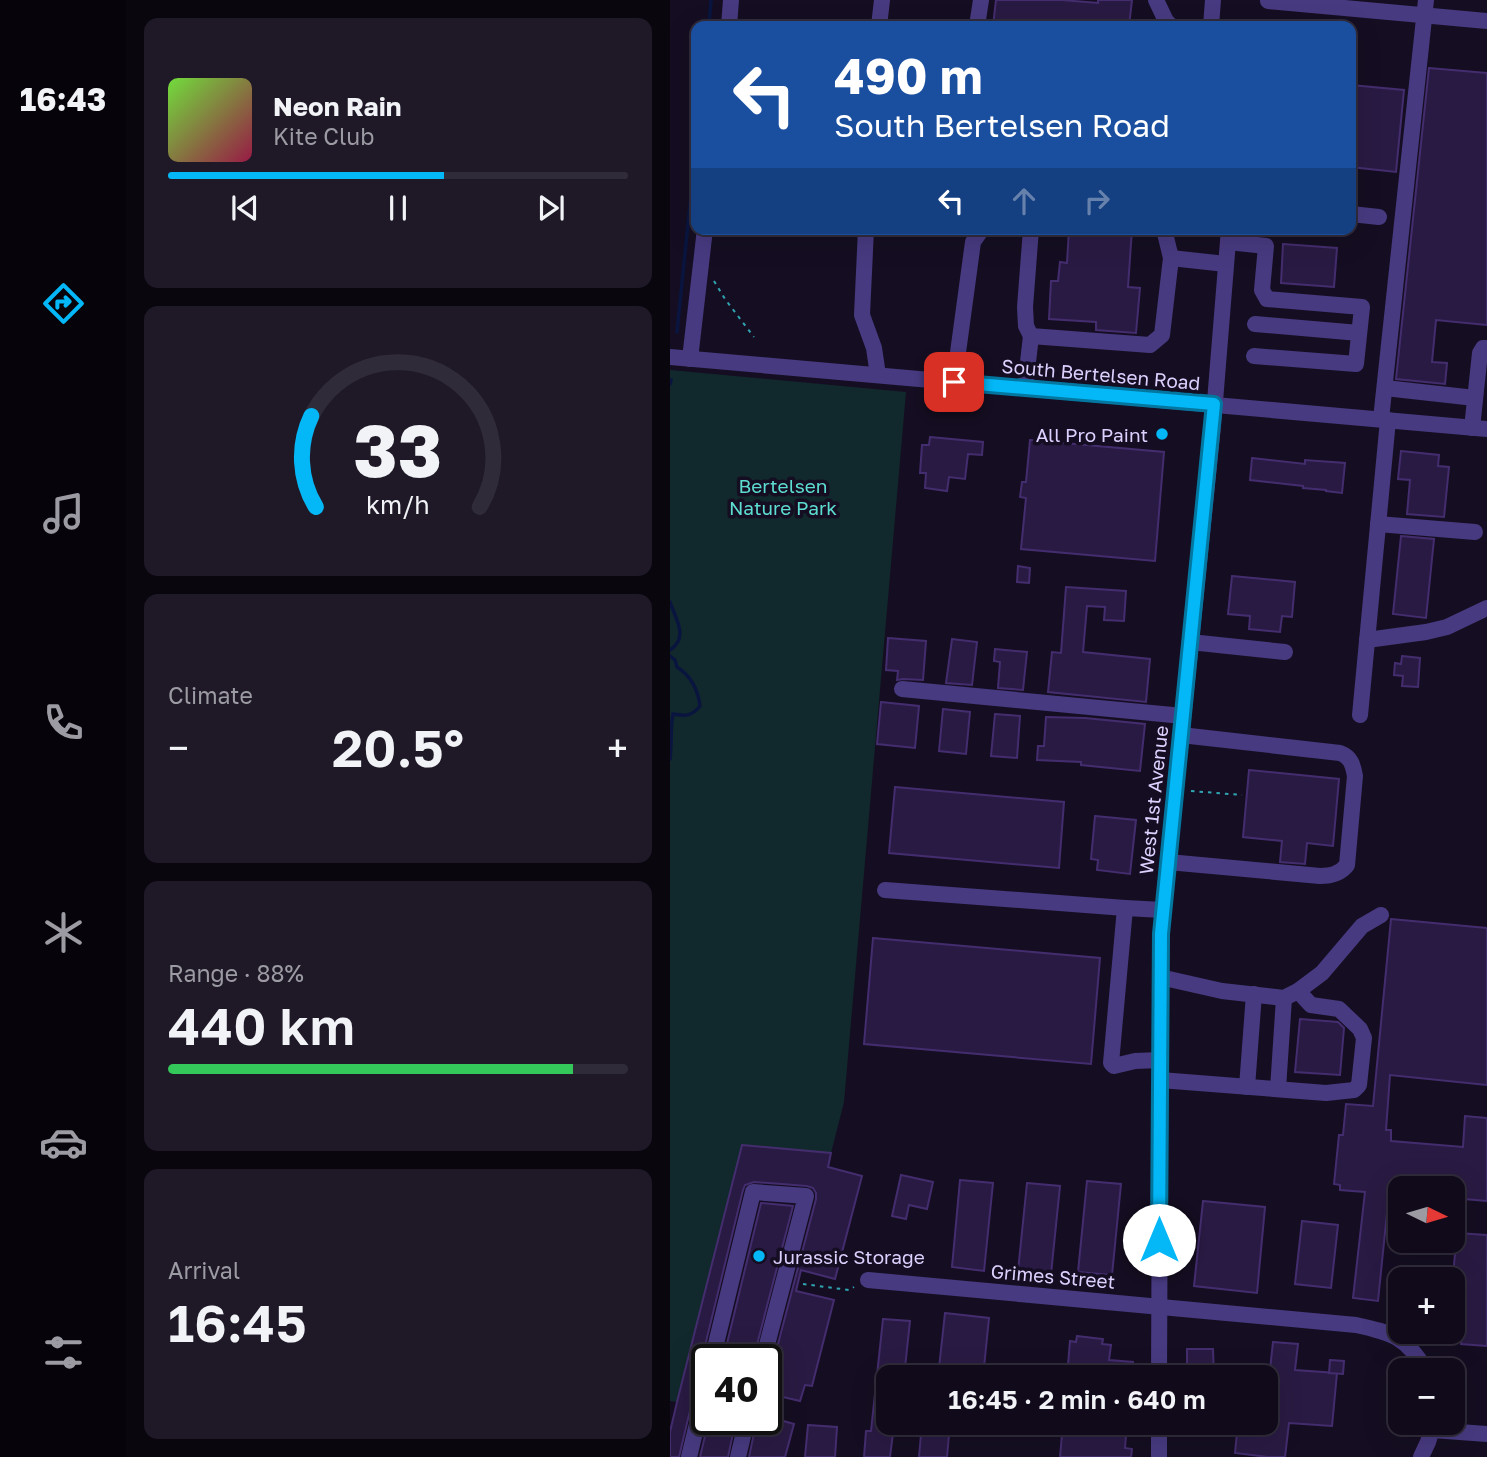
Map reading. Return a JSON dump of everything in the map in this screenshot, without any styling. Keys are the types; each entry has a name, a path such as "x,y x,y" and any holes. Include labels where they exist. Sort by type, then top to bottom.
{"street":[{"path":"729,21 731,0"},
{"path":"880,21 882,0"},
{"path":"978,21 981,0"},
{"path":"1156,0 1166,21"},
{"path":"1211,21 1213,0"},
{"path":"1268,1 1425,8 1487,21"},
{"path":"1360,715 1378,524 1385,388 1425,8"},
{"path":"1356,215 1379,217"},
{"path":"690,359 704,235"},
{"path":"866,235 862,315 874,348 878,375"},
{"path":"954,382 973,242 978,235"},
{"path":"1025,388 1031,336 1026,326 1025,307 1031,235"},
{"path":"1031,336 1150,345 1162,335 1171,258 1165,235"},
{"path":"1229,236 1266,246 1262,290 1267,299 1362,307 1356,364 1254,356"},
{"name":"West 1st Avenue","path":"1159,1365 1160,977 1163,910 1229,236"},
{"path":"1171,258 1226,264"},
{"path":"1255,324 1359,333"},
{"path":"1479,428 1480,353 1483,348 1487,348"},
{"name":"South Bertelsen Road","path":"670,357 1479,428"},
{"path":"1385,388 1479,389"},
{"path":"1378,524 1476,532"},
{"path":"1367,639 1447,627 1487,608"},
{"path":"1190,642 1285,652"},
{"path":"902,689 1183,716"},
{"path":"1168,862 1320,876 1338,873 1347,866 1355,776 1354,767 1346,755 1181,735"},
{"path":"885,890 1163,910"},
{"path":"1125,908 1111,1063 1114,1066 1134,1061 1160,1060"},
{"path":"1278,1089 1291,995 1322,973 1362,926 1380,915"},
{"path":"1160,977 1222,991 1254,995 1291,995 1311,1005 1339,1009 1360,1029 1364,1038 1359,1085 1354,1090 1326,1093 1160,1080"},
{"path":"1247,1087 1254,995"},
{"path":"716,1344 753,1192 806,1196 767,1344"},
{"name":"Grimes Street","path":"868,1280 1355,1325 1396,1336 1411,1348 1418,1358"},
{"path":"1465,1431 1487,1434"},
{"path":"689,1457 694,1435"},
{"path":"738,1457 743,1435"},
{"path":"1159,1435 1159,1457"},
{"path":"1421,1457 1430,1435"}],"path":[{"path":"713,280 754,337"},
{"path":"1191,791 1242,795"},
{"path":"803,1284 849,1290 868,1280"}],"green space":[{"name":"Bertelsen Nature Park","path":"670,370 906,392 844,1102 831,1153 742,1145 677,1402 670,1401"}],"building":[{"path":"996,0 1098,3 1098,0 1132,0 1130,21 994,21"},
{"path":"1429,68 1487,73 1487,325 1436,320 1432,362 1447,363 1445,384 1396,379"},
{"path":"1356,85 1404,90 1396,172 1356,168"},
{"path":"1069,235 1132,235 1128,287 1140,288 1136,333 1096,330 1096,322 1049,319 1051,281 1058,281 1060,262 1067,263"},
{"path":"1283,244 1337,248 1334,287 1281,283"},
{"path":"930,437 983,442 982,455 968,454 965,479 949,477 947,491 925,488 926,473 920,473 922,445 929,445"},
{"path":"1030,440 1164,452 1155,561 1021,549 1026,498 1020,497 1022,482 1026,482"},
{"path":"1401,451 1439,455 1438,466 1449,467 1444,517 1407,514 1410,480 1398,479"},
{"path":"1252,458 1305,464 1305,460 1345,463 1342,493 1250,480"},
{"path":"1401,536 1434,539 1426,618 1393,614"},
{"path":"1018,566 1030,568 1029,583 1017,582"},
{"path":"1232,576 1295,582 1292,617 1282,616 1280,632 1249,629 1250,616 1228,614"},
{"path":"1066,587 1126,591 1124,621 1104,620 1105,607 1087,606 1083,652 1150,659 1146,702 1048,692 1052,652 1061,653"},
{"path":"888,638 926,641 923,680 897,680 898,671 886,670"},
{"path":"952,639 977,642 972,685 946,683"},
{"path":"995,649 1027,652 1023,690 998,688 1000,662 994,661"},
{"path":"1402,656 1420,658 1418,687 1402,686 1403,676 1394,675 1395,663 1401,664"},
{"path":"881,702 919,706 915,748 877,744"},
{"path":"943,709 970,712 966,754 939,751"},
{"path":"995,714 1020,716 1017,758 991,756"},
{"path":"1046,717 1145,724 1140,771 1081,765 1081,762 1037,760 1038,746 1044,746"},
{"path":"1249,770 1339,779 1333,846 1307,843 1305,864 1280,862 1282,841 1243,837"},
{"path":"895,787 1064,802 1059,868 889,853"},
{"path":"1095,816 1136,820 1130,874 1097,870 1098,860 1091,859"},
{"path":"1391,919 1487,928 1487,1085 1390,1075 1386,1130 1391,1130 1391,1141 1463,1147 1465,1116 1487,1118 1487,1201 1465,1199 1465,1176 1388,1176 1388,1203 1378,1301 1353,1298 1365,1192 1340,1190 1340,1185 1334,1184 1339,1135 1343,1135 1346,1104 1373,1106"},
{"path":"873,938 1100,958 1091,1064 864,1044"},
{"path":"1300,1019 1338,1022 1344,1028 1340,1075 1295,1072"},
{"path":"742,1145 831,1153 828,1167 862,1176 835,1279 801,1270 796,1291 834,1300 812,1386 805,1385 800,1401 782,1397 782,1344 778,1344 816,1199 813,1188 754,1182 745,1185 705,1344 692,1344"},
{"path":"901,1175 933,1182 927,1209 909,1205 906,1219 892,1216"},
{"path":"960,1180 993,1183 984,1271 952,1267"},
{"path":"1087,1181 1121,1184 1112,1275 1078,1272"},
{"path":"1027,1183 1060,1186 1051,1274 1018,1271"},
{"path":"1203,1201 1265,1207 1257,1293 1194,1286"},
{"path":"761,1203 793,1206 757,1344 727,1344"},
{"path":"1302,1221 1338,1225 1331,1288 1295,1284"},
{"path":"1465,1234 1487,1235 1487,1346 1461,1344 1465,1344 1465,1267 1454,1267 1455,1253 1465,1253"},
{"path":"945,1313 989,1318 984,1365 939,1365"},
{"path":"883,1319 910,1321 905,1365 878,1365"},
{"path":"1077,1336 1103,1339 1102,1344 1111,1345 1109,1360 1133,1362 1133,1365 1068,1365 1070,1341 1076,1342"},
{"path":"1273,1342 1298,1344 1295,1370 1337,1373 1332,1426 1289,1423 1285,1457 1235,1453 1237,1435 1278,1435 1278,1365 1270,1365"},
{"path":"691,1348 691,1406 679,1457 670,1457 670,1432"},
{"path":"1187,1349 1213,1349 1214,1365 1187,1365"},
{"path":"1330,1360 1344,1361 1343,1374 1329,1373"},
{"path":"876,1384 876,1435 893,1435 890,1457 864,1457 866,1431 871,1431"},
{"path":"782,1421 794,1424 785,1457 749,1457 754,1435 782,1435"},
{"path":"808,1425 837,1427 835,1457 805,1457"},
{"path":"705,1435 733,1435 728,1457 700,1457"},
{"path":"921,1435 949,1435 947,1457 919,1457"},
{"path":"1062,1435 1126,1435 1125,1448 1132,1449 1131,1457 1060,1457"}],"waterway":[{"path":"709,21 711,0"},
{"path":"677,332 691,194"},
{"path":"670,384 671,380"},
{"path":"670,602 680,634 676,645 670,650"},
{"path":"670,656 693,684 700,706 688,715 673,714 670,759"}],"place":[{"name":"All Pro Paint","path":"1162,434"},
{"name":"Jurassic Storage","path":"759,1256"}],"route":[{"path":"954,382 1214,404 1161,934 1159,1240"}]}
